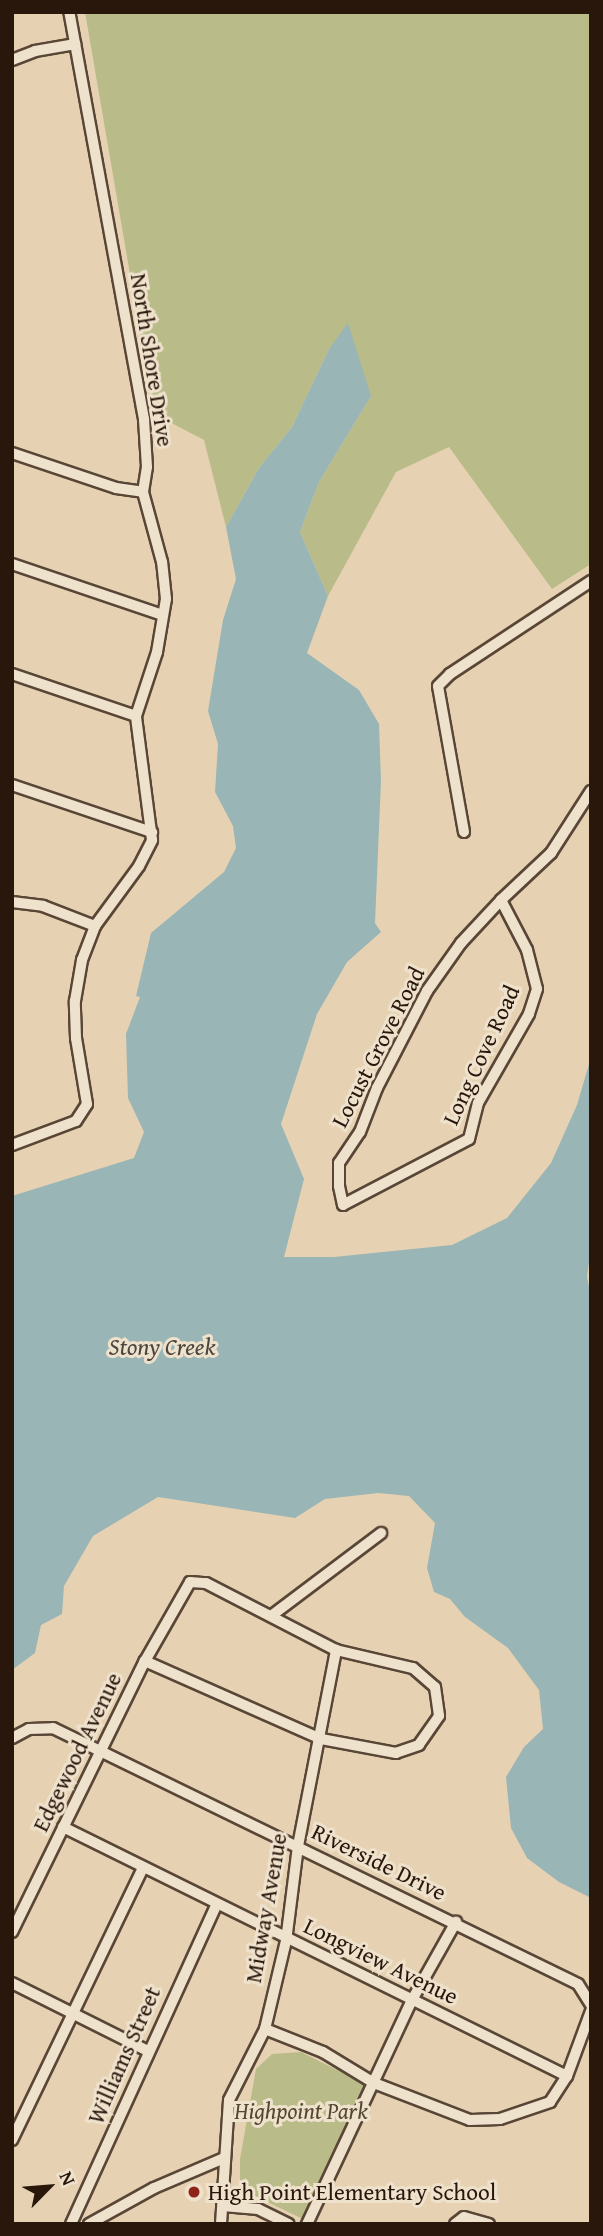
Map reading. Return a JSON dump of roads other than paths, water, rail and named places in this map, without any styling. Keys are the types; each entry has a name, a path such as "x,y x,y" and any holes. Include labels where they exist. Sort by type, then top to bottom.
{"street":[{"name":"North Shore Drive","path":"12,1145 68,1125 85,1111 87,1086 76,1038 75,1001 82,960 96,926 146,856 152,832 136,716 157,652 163,615 164,572 143,492 147,467 144,419 69,12"},
{"path":"12,60 35,51 75,44"},
{"path":"12,453 116,488 143,492"},
{"path":"12,564 163,615"},
{"path":"464,832 438,686 450,674 591,581"},
{"path":"12,674 136,716"},
{"path":"12,785 152,832"},
{"name":"Locust Grove Road","path":"343,1205 339,1186 339,1163 360,1132 427,991 461,943 501,900 551,853 591,791"},
{"name":"Long Cove Road","path":"343,1205 469,1139 478,1103 528,1014 537,989 527,950 501,900"},
{"path":"12,902 43,906 96,926"},
{"path":"145,1661 321,1739 396,1753 419,1745 439,1716 435,1687 413,1668 336,1650 271,1616 381,1533"},
{"name":"Edgewood Avenue","path":"12,1932 145,1661 190,1582 206,1583 271,1616"},
{"name":"Midway Avenue","path":"221,2224 229,2100 264,2029 287,1938 298,1846 321,1739 336,1650"},
{"name":"Riverside Drive","path":"12,1738 29,1729 54,1728 456,1922 578,1984 591,2005"},
{"name":"Longview Avenue","path":"63,1827 567,2076"},
{"path":"12,2140 143,1868"},
{"name":"Williams Street","path":"71,2224 217,1904"},
{"path":"307,2224 412,2000 456,1922"},
{"path":"12,1983 148,2051"},
{"path":"264,2029 324,2052 374,2083 470,2120 500,2119 550,2102 567,2076 591,2011"},
{"path":"89,2224 154,2188 224,2158"},
{"path":"223,2208 258,2209 289,2224"},
{"path":"455,2224 464,2217 489,2224"}],"water":[{"name":"Stony Creek","path":"348,323 371,396 319,482 300,532 328,596 307,653 359,690 379,724 381,781 375,923 381,932 347,962 317,1014 281,1124 304,1179 284,1257 334,1257 452,1245 507,1218 551,1163 577,1105 589,1064 591,1066 591,1247 587,1277 591,1296 591,1898 559,1882 527,1858 511,1828 506,1777 524,1747 543,1729 539,1690 508,1648 465,1617 450,1599 434,1592 427,1568 435,1523 409,1496 378,1493 325,1499 295,1518 158,1497 93,1536 64,1586 62,1614 41,1625 35,1653 12,1670 12,1196 134,1158 144,1132 128,1098 126,1034 140,997 136,996 151,933 224,872 236,848 233,826 215,792 218,744 208,711 223,620 236,579 226,527 259,468 292,427 329,349"}],"place":[{"name":"High Point Elementary School","path":"194,2192"}],"park label":[{"name":"Highpoint Park","path":"301,2111"}]}
